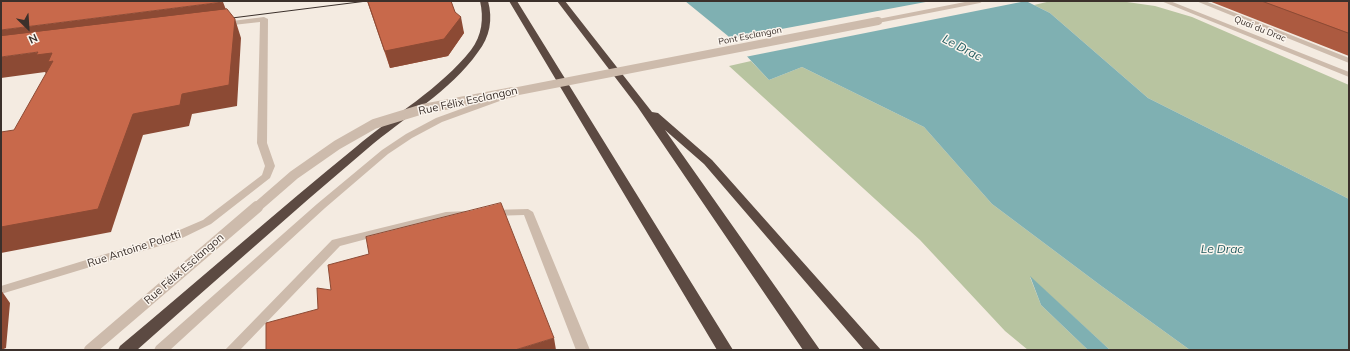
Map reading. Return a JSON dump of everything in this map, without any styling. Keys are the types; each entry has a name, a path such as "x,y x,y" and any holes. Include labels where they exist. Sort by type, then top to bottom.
{"highway":[{"path":"126,350 368,141 462,66 475,50 484,33 488,10 484,1"},
{"path":"513,1 726,350"},
{"path":"561,1 641,104 812,350"},
{"path":"641,104 708,162 873,350"}],"street":[{"name":"Pont Esclangon","path":"523,89 980,1"},
{"name":"Quai du Drac","path":"1164,1 1349,75"},
{"name":"Quai du Drac","path":"1199,1 1349,61"},
{"name":"Rue Antoine Polotti","path":"1,290 172,238 207,222 266,176 270,166 262,143 264,19 217,25"},
{"name":"Rue Félix Esclangon","path":"90,350 294,175 337,145 374,124 423,109 523,89"},
{"name":"Rue Félix Esclangon","path":"160,350 321,206 384,152 409,136 439,120 523,89"},
{"path":"232,350 336,243 446,215 528,212 583,350"}],"green space":[{"path":"1051,1 1120,1 1155,6 1192,17 1349,85 1349,199 1148,98 1050,13 1034,5"},
{"path":"751,61 769,80 802,67 924,127 992,204 1190,350 1110,350 1030,277 1041,305 1088,350 1028,350 1005,331 920,240 729,66"}],"water":[{"name":"Le Drac","path":"685,1 1026,1 1050,13 1148,98 1349,199 1349,350 1190,350 992,204 924,127 802,67 769,80 728,36"},
{"path":"1030,276 1110,350 1088,350 1041,305"}],"pier":[{"path":"931,1 1026,1 745,57 728,39"}],"building":[{"path":"1,1 222,1 223,2 1,30"},
{"path":"368,1 451,1 455,12 461,17 444,39 385,51"},
{"path":"1262,1 1349,1 1349,33"},
{"path":"227,9 235,19 229,85 182,94 180,105 133,114 98,209 1,227 1,132 14,130 53,61 48,62 52,53 36,55 38,52 1,57 1,36"},
{"path":"501,203 554,338 515,350 266,350 266,323 318,309 317,288 331,290 328,265 369,254 366,237"}],"tram line":[{"path":"224,19 367,1"}]}
